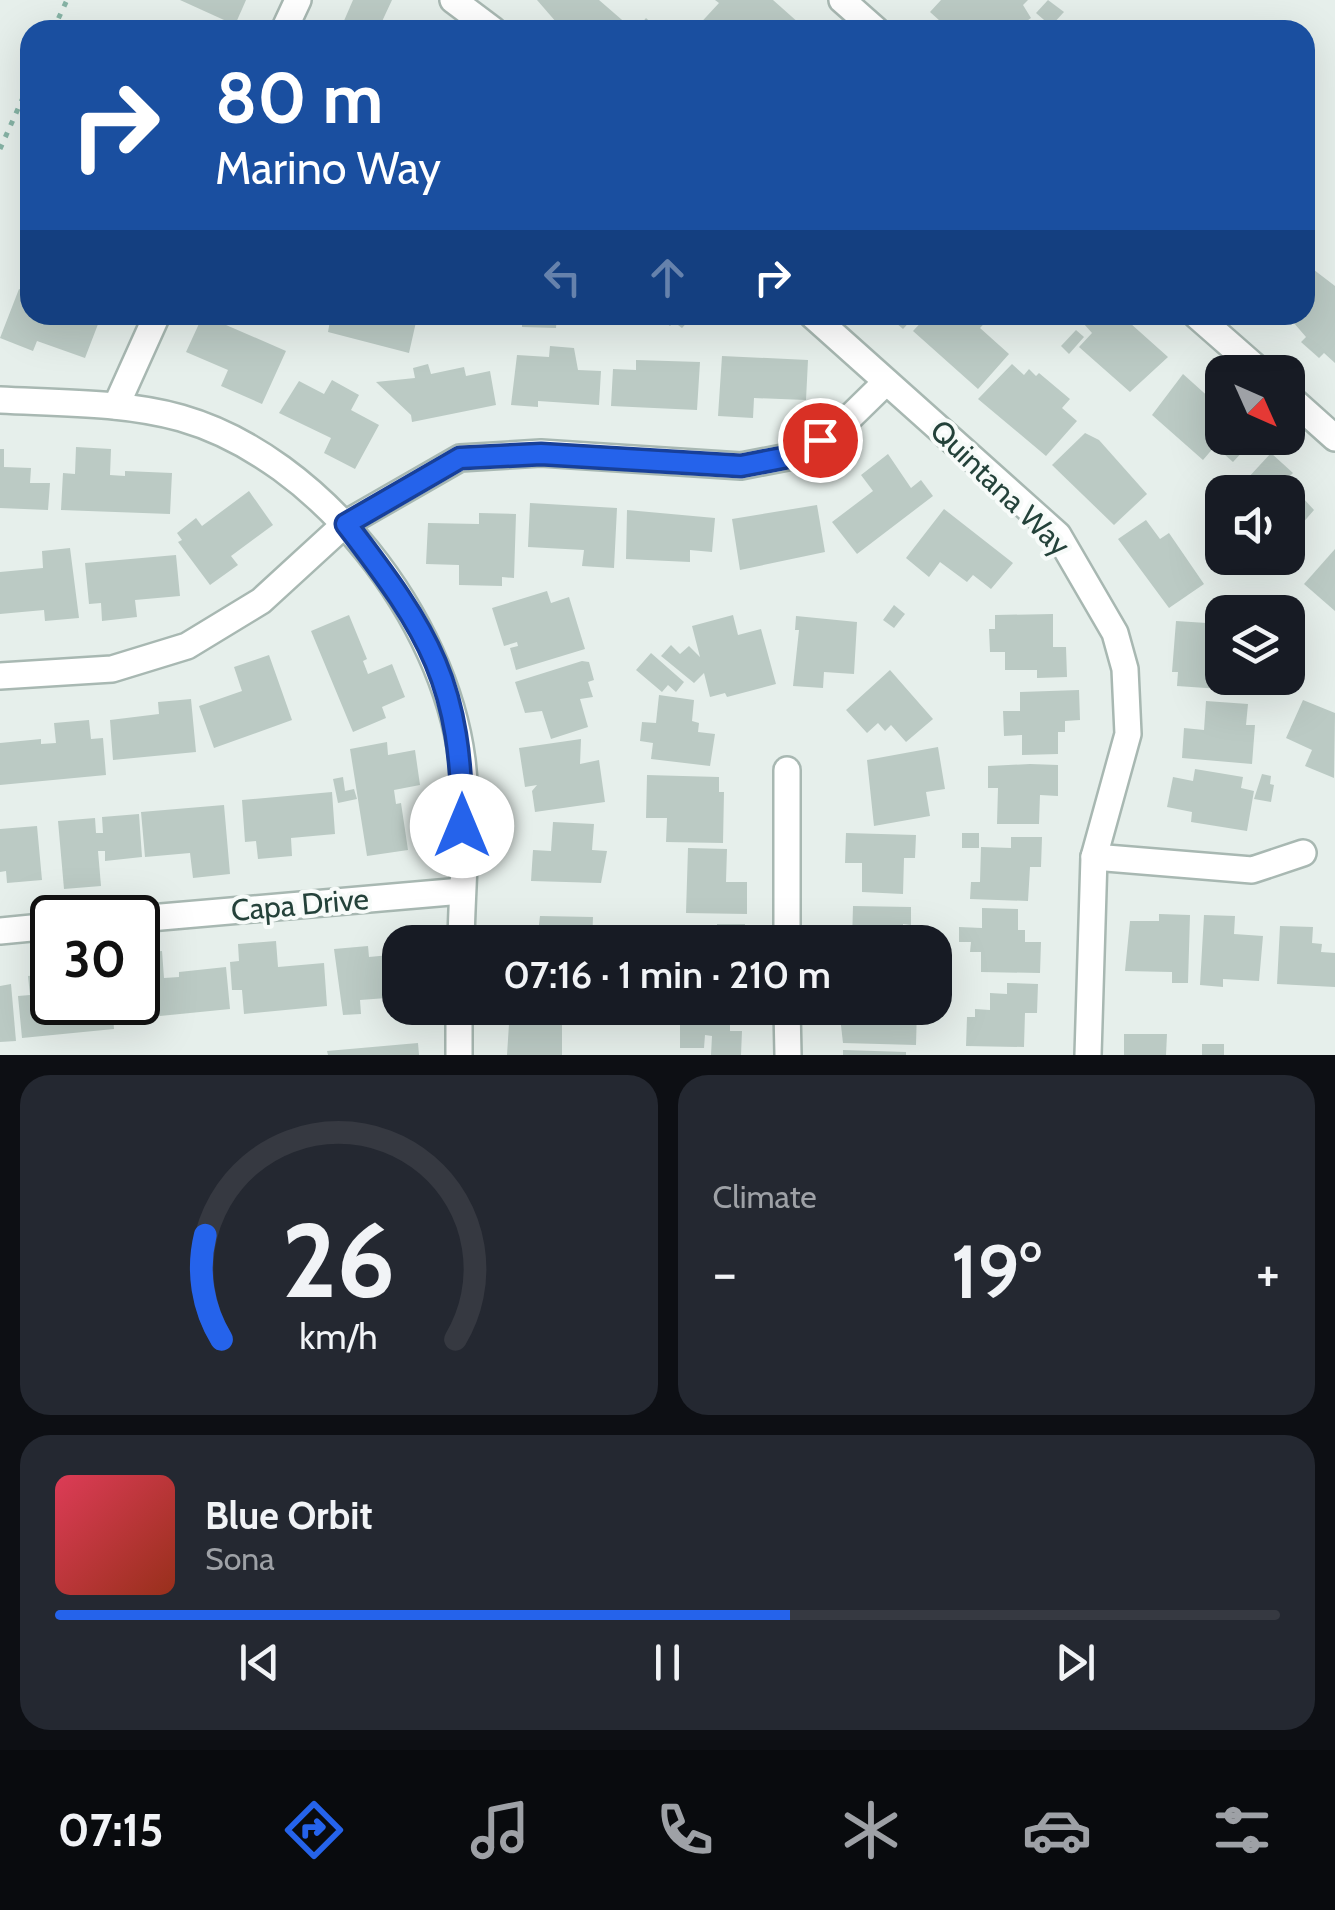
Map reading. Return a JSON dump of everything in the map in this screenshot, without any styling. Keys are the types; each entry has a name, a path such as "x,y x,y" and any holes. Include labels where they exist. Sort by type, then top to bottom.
{"street":[{"path":"453,0 480,20"},
{"path":"842,0 865,20"},
{"path":"116,406 152,325"},
{"name":"Quintana Way","path":"823,325 1058,535 1115,634 1125,669 1128,734 1094,857 1088,1055"},
{"path":"1207,325 1242,355"},
{"path":"0,676 112,670 187,646 261,601 346,524 460,458 541,454 741,466 798,455 842,424 886,382"},
{"path":"0,400 116,406 184,419 263,456 346,524 408,604 446,680 462,762 461,925"},
{"path":"1305,411 1335,438"},
{"path":"787,770 788,925"},
{"path":"1094,857 1252,870 1303,853"},
{"name":"Capa Drive","path":"160,917 462,891"},
{"path":"0,931 30,928"},
{"path":"459,1055 460,1025"},
{"path":"788,1025 788,1055"}],"path":[{"path":"0,149 20,104"}],"building":[{"path":"180,0 246,0 237,20 224,20"},
{"path":"353,0 392,0 383,20 344,20"},
{"path":"537,0 599,0 622,20 554,20"},
{"path":"715,0 773,0 796,20 703,20 719,3"},
{"path":"941,0 1028,0 1023,5 1031,18 939,20 930,12"},
{"path":"1048,0 1064,12 1057,20 1044,20 1036,13"},
{"path":"1315,271 1335,286 1335,363 1324,353 1319,358 1301,342 1306,337 1296,325 1315,325"},
{"path":"19,289 20,325 98,325 85,358 37,341 33,351 0,338"},
{"path":"198,325 226,325 286,351 262,404 221,386 228,370 186,352"},
{"path":"329,325 415,325 409,353 328,332"},
{"path":"522,325 556,325 556,328"},
{"path":"919,325 983,325 980,328 1009,354 978,389 913,331"},
{"path":"1085,325 1132,325 1168,357 1130,392 1079,347 1092,333"},
{"path":"1076,330 1084,337 1069,354 1061,346"},
{"path":"550,346 574,348 578,370 601,371 599,405 538,401 538,407 511,405 517,355 549,357"},
{"path":"722,356 808,360 806,400 754,398 753,418 718,416"},
{"path":"636,360 700,362 697,410 611,406 613,369 636,370"},
{"path":"428,364 431,374 464,367 466,376 490,371 496,405 412,422 411,415 376,382 415,378 413,368"},
{"path":"1012,364 1024,375 1029,369 1036,376 1039,373 1070,399 1062,408 1077,421 1046,456 978,399"},
{"path":"1183,374 1205,394 1207,455 1203,460 1152,415"},
{"path":"332,380 359,395 351,410 379,425 355,469 324,453 331,438 279,413 299,381 324,394"},
{"path":"1085,433 1099,440 1147,494 1114,525 1052,465"},
{"path":"76,447 111,449 110,475 125,476 125,471 172,473 170,514 61,510 63,473 75,474"},
{"path":"0,449 4,449 4,467 31,468 30,483 50,483 48,510 0,508"},
{"path":"888,454 911,488 921,480 933,496 857,554 832,522 873,491 861,475"},
{"path":"1269,455 1293,473 1291,475 1251,475"},
{"path":"249,491 273,525 231,556 238,565 210,585 178,542 182,540 177,533 196,518 202,526"},
{"path":"1305,500 1314,510 1305,520"},
{"path":"530,503 617,508 614,568 582,566 584,550 528,547"},
{"path":"817,505 825,552 740,570 732,519"},
{"path":"944,509 1013,563 991,589 973,575 967,582 940,562 929,577 906,558"},
{"path":"627,510 715,518 712,552 690,550 690,562 626,559"},
{"path":"479,513 516,514 514,578 502,577 502,586 459,585 459,565 426,564 428,523 479,524"},
{"path":"1146,520 1160,539 1169,533 1204,584 1169,608 1118,539"},
{"path":"70,548 79,618 45,621 44,610 0,614 0,572 43,568 42,551"},
{"path":"1335,549 1335,611 1304,584"},
{"path":"176,555 180,596 135,600 137,617 102,621 101,603 89,604 85,563"},
{"path":"547,591 551,603 569,597 585,649 516,670 510,648 518,646 517,642 504,646 492,608"},
{"path":"894,605 905,614 894,628 883,620"},
{"path":"1053,614 1053,647 1066,647 1067,677 1037,678 1037,670 1005,670 1005,652 990,652 989,629 995,629 995,615"},
{"path":"349,615 367,659 363,661 368,674 392,664 405,697 382,707 386,718 353,732 311,631"},
{"path":"733,615 738,635 761,629 776,684 727,697 725,693 710,697 704,673 694,683 661,656 671,645 680,654 689,646 700,657 692,626"},
{"path":"796,616 857,622 854,674 824,672 823,688 793,686 799,630 795,630"},
{"path":"1176,621 1205,623 1205,688 1177,686 1178,672 1172,672"},
{"path":"651,653 684,682 676,692 668,685 662,692 636,670"},
{"path":"269,655 292,720 214,748 199,706 242,691 234,667"},
{"path":"589,662 594,680 588,682 593,697 580,699 588,727 551,739 542,711 525,713 515,682"},
{"path":"890,670 933,719 906,742 891,725 885,731 878,723 867,733 846,710"},
{"path":"1079,690 1080,720 1065,721 1065,732 1058,732 1058,754 1022,755 1022,735 1004,736 1003,711 1020,711 1020,692"},
{"path":"659,695 694,700 692,721 699,723 698,732 715,734 710,766 651,759 653,743 640,741 642,722 656,723"},
{"path":"191,699 196,752 113,760 110,720 159,714 158,702"},
{"path":"1303,700 1335,713 1334,778 1305,766 1312,750 1286,738"},
{"path":"1206,701 1248,704 1246,725 1255,725 1252,764 1182,758 1184,728 1204,730"},
{"path":"89,720 91,739 103,738 106,775 0,785 0,743 41,739 41,744 56,743 54,723"},
{"path":"581,739 580,764 599,760 605,802 535,812 532,791 537,785 525,787 519,748"},
{"path":"387,742 388,755 415,750 420,785 394,790 396,804 401,803 408,850 367,856 350,749"},
{"path":"938,747 945,789 926,792 930,816 874,826 867,760"},
{"path":"1058,765 1058,796 1040,795 1039,824 997,824 998,788 988,788 988,766"},
{"path":"1195,769 1243,777 1241,788 1254,791 1247,831 1191,822 1192,812 1167,807 1173,777 1193,781"},
{"path":"1262,774 1271,776 1270,784 1274,785 1271,802 1254,799"},
{"path":"647,775 719,777 719,792 724,792 723,843 666,842 667,818 646,818"},
{"path":"343,777 345,791 354,789 357,799 338,803 333,779"},
{"path":"332,792 335,834 291,838 292,856 258,859 256,841 245,842 242,800"},
{"path":"224,805 230,874 193,878 190,853 145,857 141,812"},
{"path":"139,814 142,857 105,861 105,851 98,851 101,886 64,889 58,821 95,818 96,833 103,833 102,817"},
{"path":"553,822 594,824 592,850 607,851 601,883 531,881 533,850 551,851"},
{"path":"37,826 42,880 7,883 6,871 0,872 0,829"},
{"path":"846,833 916,835 915,858 904,858 903,894 862,892 862,863 845,863"},
{"path":"962,833 979,833 979,848 962,848"},
{"path":"1011,837 1042,837 1041,867 1030,867 1028,901 970,899 971,882 980,882 981,847 1011,848"},
{"path":"688,848 727,849 726,882 747,882 747,914 686,913"},
{"path":"853,906 911,907 911,925 852,925"},
{"path":"982,908 1018,909 1018,930 1025,930 1025,942 1041,942 1040,973 981,972 981,952 970,952 971,942 959,942 959,927 982,928"},
{"path":"1159,914 1190,915 1188,983 1172,983 1172,972 1125,971 1130,921 1159,921"},
{"path":"1204,915 1235,916 1234,934 1263,936 1259,981 1223,979 1223,987 1200,985"},
{"path":"540,916 593,917 593,925 539,925"},
{"path":"1280,926 1313,927 1312,943 1322,944 1321,952 1335,953 1335,987 1277,984"},
{"path":"276,941 278,967 324,963 327,1006 244,1014 242,990 232,990 230,962 239,961 238,944"},
{"path":"368,946 369,957 382,956 382,998 360,1000 361,1014 343,1015 334,949"},
{"path":"160,951 164,978 179,977 179,972 226,967 230,1009 160,1016"},
{"path":"1007,983 1038,984 1037,1013 1025,1013 1024,1047 966,1046 967,1017 975,1017 975,1009 990,1010 990,993 1007,994"},
{"path":"11,984 16,1041 0,1042 0,986"},
{"path":"30,995 30,1025 114,1025 114,1029 22,1038 18,996"},
{"path":"509,1025 562,1025 562,1055 507,1055"},
{"path":"680,1025 730,1025 730,1031 742,1031 741,1055 711,1055 712,1036 705,1035 704,1048 680,1048"},
{"path":"841,1025 917,1025 916,1045 843,1043"},
{"path":"1124,1034 1167,1034 1166,1055 1124,1055"},
{"path":"418,1043 419,1055 328,1055 327,1051"},
{"path":"1202,1044 1224,1044 1224,1055 1202,1055"},
{"path":"843,1050 906,1052 906,1055 843,1055"}],"route":[{"path":"462,826 462,762 446,680 408,604 346,524 460,458 541,454 741,466 798,455 820,440"}]}
